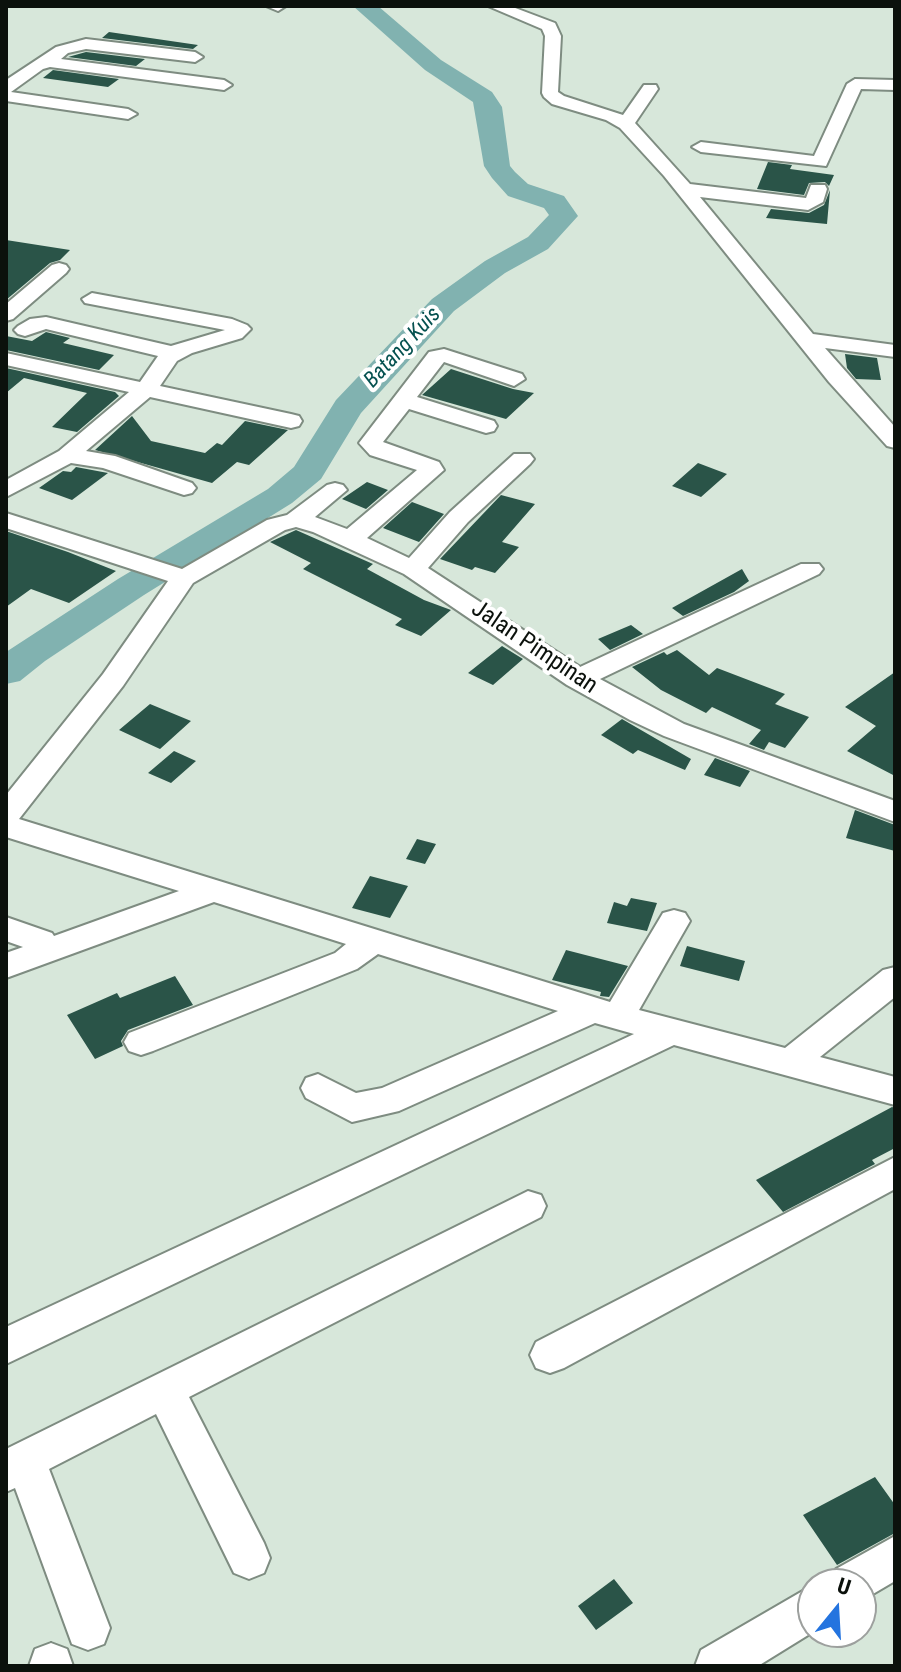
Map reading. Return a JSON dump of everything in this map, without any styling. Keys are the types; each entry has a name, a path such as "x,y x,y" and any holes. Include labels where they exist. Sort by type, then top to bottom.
{"street":[{"path":"496,6 546,22 552,30 550,93 558,100 612,116 626,124 805,339 895,441"},
{"path":"6,88 62,50 86,44 195,57"},
{"path":"123,70 149,51"},
{"path":"46,62 224,85"},
{"path":"701,147 820,162 855,84 895,85"},
{"path":"626,124 650,89"},
{"path":"6,96 128,114"},
{"path":"682,189 808,204 814,202 818,189"},
{"path":"11,306 59,269"},
{"path":"25,330 37,323 46,323 173,353 232,335 240,329 92,299"},
{"path":"805,339 895,351"},
{"path":"6,490 67,456 147,388 173,353"},
{"path":"350,540 432,470 371,444 437,357 443,354 514,379"},
{"path":"6,359 291,421"},
{"path":"403,400 486,426"},
{"path":"67,456 107,461 184,488"},
{"path":"413,569 459,517 522,459"},
{"path":"6,815 113,680 181,577 276,525 296,520 335,490"},
{"path":"6,520 181,577"},
{"name":"Jalan Pimpinan","path":"296,520 309,522 413,569 616,702 674,730 895,812"},
{"path":"577,679 810,569"},
{"path":"6,826 606,1013 895,1091"},
{"path":"6,966 210,892"},
{"path":"318,1088 352,1108 387,1101 606,1013 674,921"},
{"path":"6,929 41,941"},
{"path":"141,1042 346,961 373,941"},
{"path":"792,1061 895,979"},
{"path":"6,1346 672,1031"},
{"path":"550,1355 895,1172"},
{"path":"88,1628 15,1466 528,1206"},
{"path":"164,1390 249,1558"},
{"path":"877,1568 895,1557"},
{"path":"717,1666 797,1617"}],"building":[{"path":"109,32 198,45 193,49 102,38"},
{"path":"86,52 145,59 136,66 68,57"},
{"path":"53,70 119,79 108,87 43,78"},
{"path":"768,162 792,165 790,169 834,175 829,186 825,182 809,183 804,195 757,189"},
{"path":"830,190 827,224 766,218 771,209 809,213 824,205"},
{"path":"6,240 70,250 6,300"},
{"path":"46,332 70,338 63,343 114,355 99,370 6,350 6,336 32,341"},
{"path":"845,354 877,358 881,380 856,379 847,368"},
{"path":"6,368 115,392 119,396 77,432 52,427 87,393 24,378 6,393"},
{"path":"451,369 534,393 506,419 422,395"},
{"path":"132,416 151,441 205,453 217,443 222,445 245,421 288,430 249,465 237,462 212,483 95,450"},
{"path":"698,463 727,474 701,497 672,486"},
{"path":"76,467 108,473 72,500 39,488 63,471 71,472"},
{"path":"367,482 388,490 366,509 342,499"},
{"path":"501,495 535,504 502,542 519,547 495,573 475,567 472,570 440,559"},
{"path":"412,502 444,514 419,542 383,528"},
{"path":"296,530 373,564 367,569 424,600 451,610 421,636 395,625 402,619 303,569 311,563 270,542"},
{"path":"6,531 116,571 69,603 31,589 6,607"},
{"path":"742,569 749,581 734,592 683,616 672,608"},
{"path":"631,625 643,634 610,650 598,639"},
{"path":"502,646 523,659 493,685 468,673"},
{"path":"677,650 709,675 717,668 785,694 775,704 809,717 785,748 769,742 764,750 749,744 761,730 712,707 706,713 661,690 632,667 664,652 667,655"},
{"path":"895,672 895,776 847,751 876,726 845,707"},
{"path":"150,704 191,721 160,749 119,730"},
{"path":"622,719 691,759 685,770 638,750 633,754 601,735"},
{"path":"174,751 196,761 171,783 148,773"},
{"path":"715,758 750,771 740,787 704,775"},
{"path":"855,810 895,825 895,851 846,838"},
{"path":"417,839 436,844 425,864 406,859"},
{"path":"370,876 408,886 390,918 352,908"},
{"path":"631,898 657,903 647,931 607,923 614,902 627,906"},
{"path":"687,946 745,961 739,981 680,966"},
{"path":"566,950 628,966 609,997 600,996 601,992 552,980"},
{"path":"175,976 193,1005 128,1030 121,1041 123,1046 95,1059 67,1015 117,993 120,998"},
{"path":"895,1108 895,1148 872,1160 875,1164 783,1212 756,1180"},
{"path":"875,1477 895,1505 895,1533 837,1565 803,1515"},
{"path":"614,1579 633,1603 596,1630 578,1606"}],"waterway":[{"name":"Batang Kuis","path":"6,672 31,652 131,587 280,496 309,472 348,407 443,305 495,267 538,243 564,216 554,202 518,190 505,178 497,166 489,107 483,97 433,65 364,6"}]}
